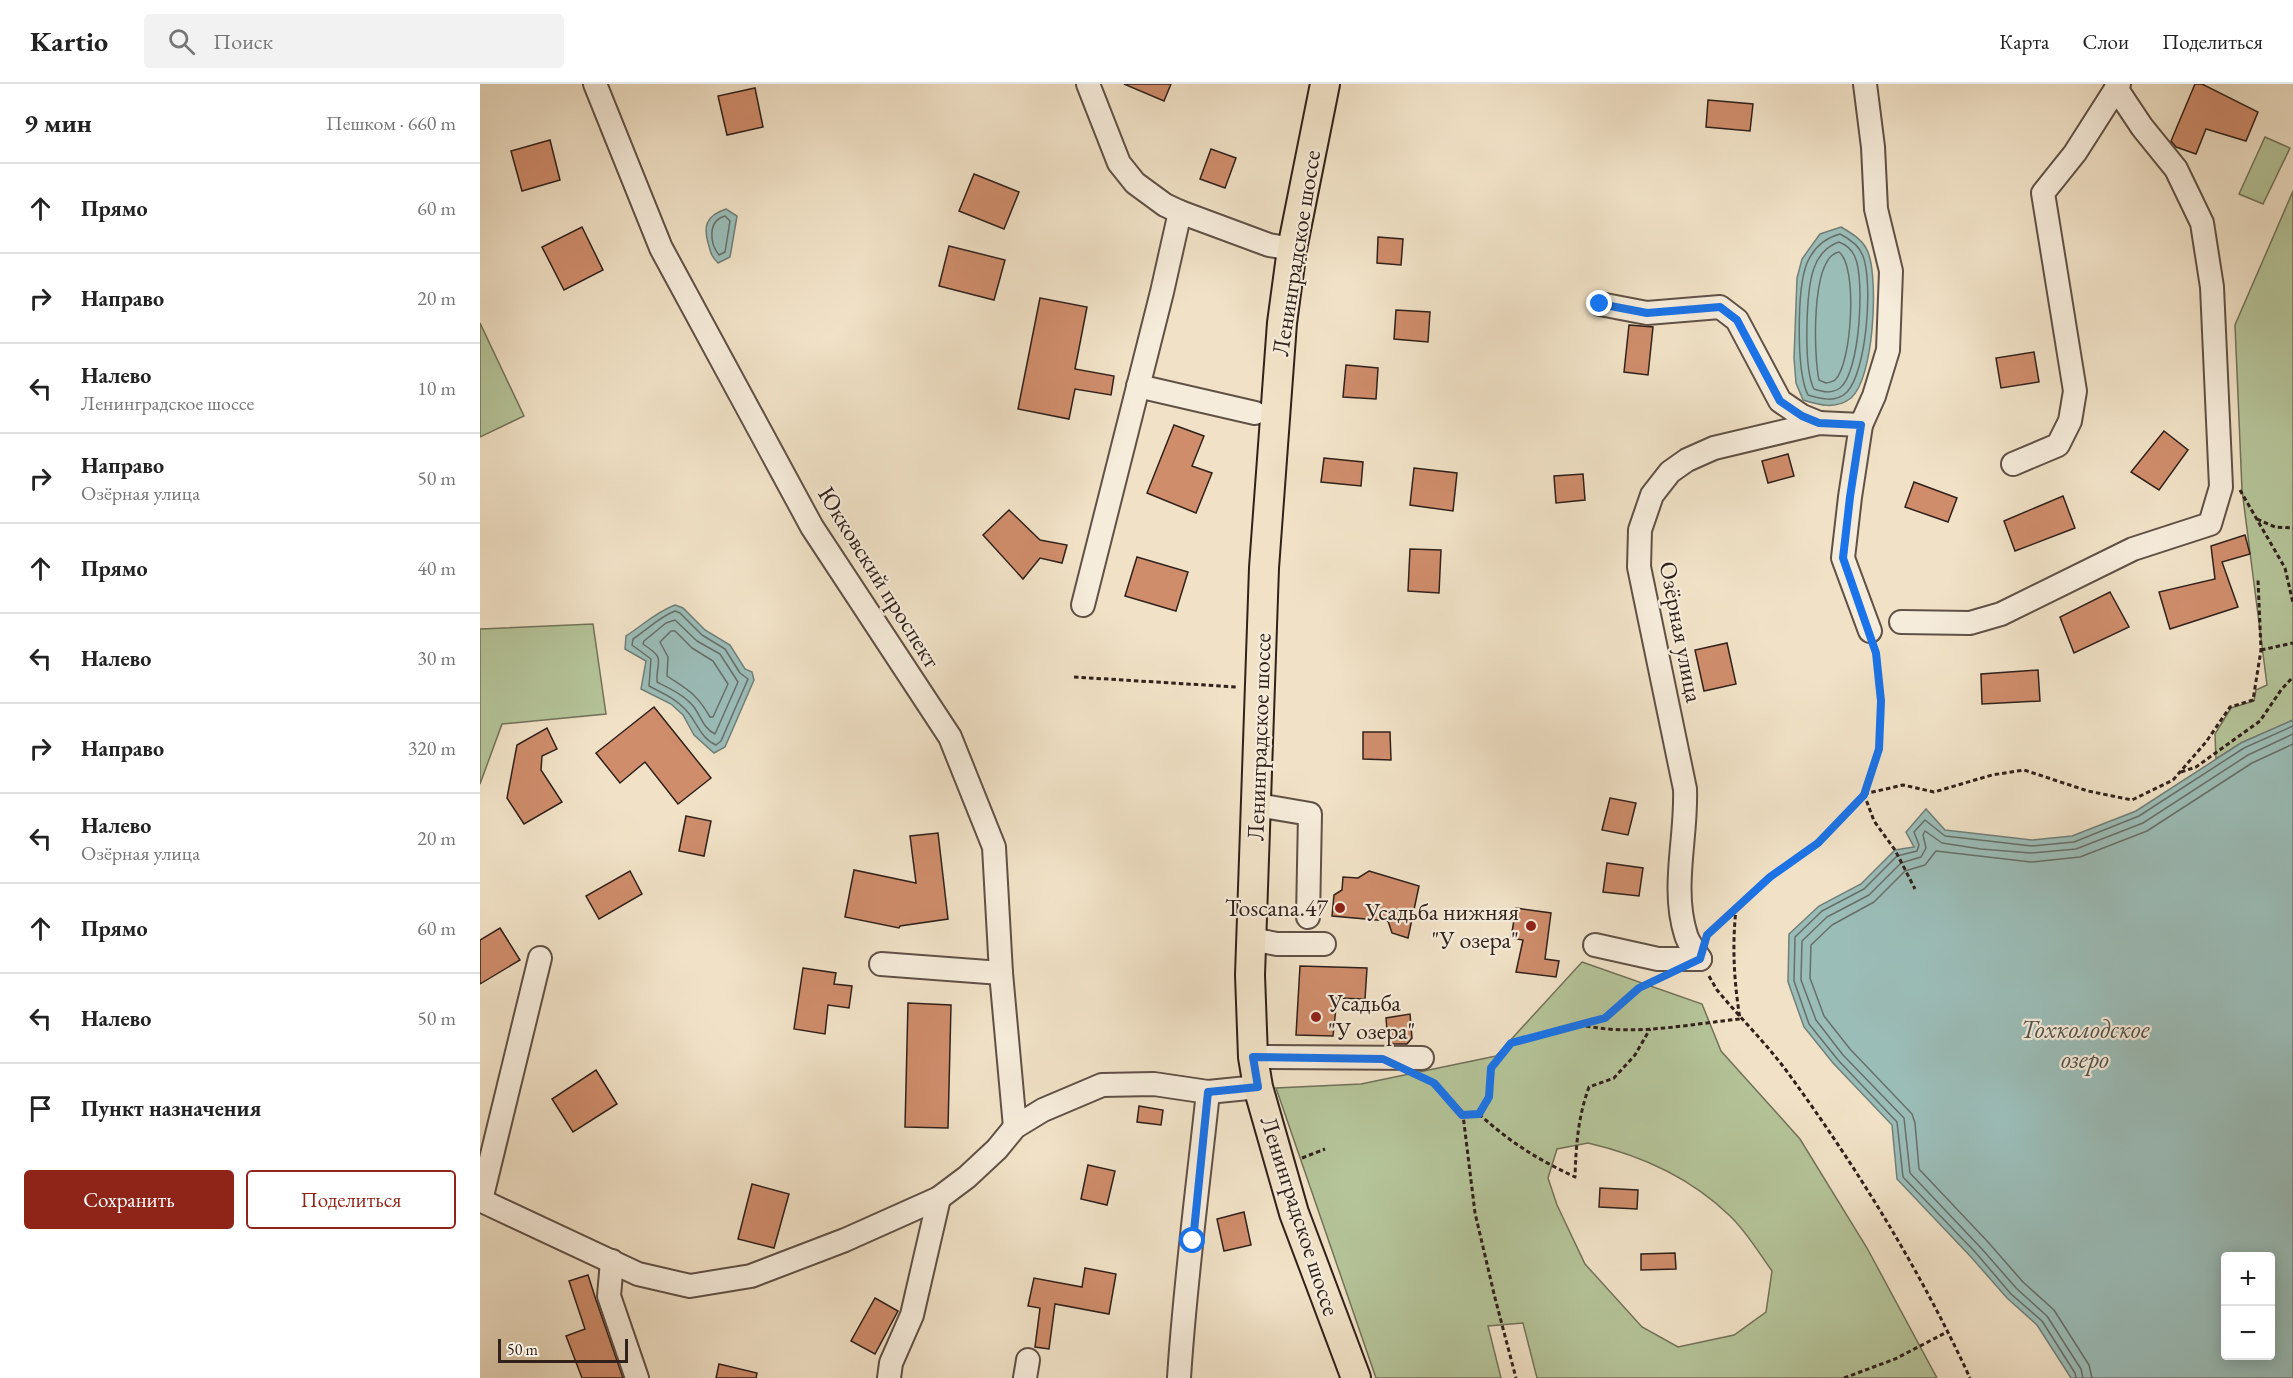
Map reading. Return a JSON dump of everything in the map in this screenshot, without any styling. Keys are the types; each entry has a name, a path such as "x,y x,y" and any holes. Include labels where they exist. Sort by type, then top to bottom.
{"main road":[{"name":"Ленинградское шоссе","path":"1325,84 1292,249 1282,323 1268,504 1259,688 1251,939 1253,1057 1258,1087 1294,1213 1356,1378"}],"street":[{"name":"Юкковский проспект","path":"595,84 661,248 806,516 950,737 994,847 1001,973 1015,1127"},
{"path":"1088,84 1119,163 1135,183 1173,208 1269,245 1292,249"},
{"path":"1865,84 1873,147 1876,209 1891,271 1888,350 1875,396 1861,425 1843,558 1870,631"},
{"path":"1901,622 1970,623 2001,614 2133,549 2210,524 2221,487 2212,287 2202,223 2176,169 2142,127 2117,86 2075,153 2043,193 2075,391 2070,421 2058,445 2013,464"},
{"path":"1083,605 1162,292 1173,208"},
{"path":"1600,304 1647,313 1720,307 1737,320 1780,401 1802,416 1819,423"},
{"path":"1138,386 1255,413"},
{"name":"Озёрная улица","path":"1700,959 1686,937 1680,890 1686,809 1685,789 1639,567 1640,530 1652,495 1670,472 1687,460 1714,448 1819,423 1861,425"},
{"path":"1257,805 1310,814 1308,917"},
{"path":"1251,939 1277,944 1324,944"},
{"path":"1595,945 1658,959 1700,959"},
{"path":"540,958 480,1200 639,1274 690,1286 751,1276 845,1240 939,1198 967,1177 997,1149 1015,1127 1043,1110 1102,1085 1154,1084 1208,1092 1258,1087"},
{"path":"881,963 1001,973"},
{"path":"1253,1057 1418,1066"},
{"path":"1179,1378 1184,1302 1193,1241 1208,1092"},
{"path":"889,1378 891,1363 912,1315 939,1198"},
{"path":"612,1261 609,1296 637,1378"}],"path":[{"path":"2242,490 2285,568 2293,603"},
{"path":"2256,519 2275,527 2293,528"},
{"path":"1864,795 1903,786 1934,792 1992,775 2024,770 2088,791 2132,800 2173,780 2206,742 2230,707 2253,700 2261,650 2258,580"},
{"path":"1870,631 1876,653 1881,701 1879,749 1864,795 1818,843 1770,877 1707,935 1700,959 1717,990 1789,1075 1839,1147 1899,1242 1970,1378"},
{"path":"2261,650 2293,643"},
{"path":"1074,677 1259,688"},
{"path":"2180,772 2196,767 2260,721 2280,690 2293,677"},
{"path":"1864,795 1874,820 1895,850 1915,889"},
{"path":"1736,909 1732,945 1734,983 1740,1019"},
{"path":"1479,1114 1489,1097 1491,1068 1511,1043 1605,1018 1639,988 1660,978"},
{"path":"1584,1025 1606,1030 1650,1029 1740,1019"},
{"path":"1462,1115 1479,1114 1504,1137 1539,1160 1575,1177 1576,1136 1580,1111 1589,1087 1614,1078 1635,1055 1650,1029"},
{"path":"1418,1066 1462,1115 1475,1213 1516,1378"},
{"path":"1844,1378 1895,1359 1947,1332"}],"green space":[{"path":"2265,137 2290,148 2263,204 2239,194"},
{"path":"2293,191 2293,720 2241,743 2216,759 2215,734 2231,708 2254,701 2256,690 2267,685 2242,490 2235,325"},
{"path":"480,323 524,416 480,437"},
{"path":"593,624 606,714 502,724 480,784 480,629"},
{"path":"1582,962 1702,1004 1721,1051 1800,1139 1867,1248 1937,1378 1537,1378 1523,1323 1488,1326 1501,1378 1376,1378 1276,1088 1361,1084 1496,1056","holes":["1588,1143 1645,1161 1682,1179 1715,1202 1736,1222 1772,1271 1766,1312 1734,1335 1678,1347 1642,1327 1585,1264 1557,1205 1548,1178 1557,1149"]}],"water":[{"path":"726,209 737,216 730,257 718,263 710,251 706,228 714,215"},
{"path":"1841,227 1862,242 1869,255 1873,286 1872,330 1865,371 1859,387 1845,402 1827,405 1803,400 1796,383 1794,358 1797,278 1802,259 1820,234"},
{"path":"675,605 683,608 705,630 730,645 745,669 752,672 754,680 725,747 714,753 694,735 683,715 671,704 641,689 646,661 625,649 626,636"},
{"name":"Тохколодское озеро","path":"2293,720 2293,1378 2071,1378 2037,1325 2007,1298 1897,1179 1892,1125 1833,1063 1804,1027 1788,982 1789,934 1819,906 1861,884 1895,850 1914,847 1906,832 1926,809 1945,830 2032,840 2072,836 2136,811 2241,743"}],"building":[{"path":"1124,84 1171,84 1164,101"},
{"path":"2195,84 2202,84 2258,112 2246,141 2206,129 2196,154 2176,147 2171,141"},
{"path":"755,88 763,127 727,135 718,96"},
{"path":"1708,100 1753,104 1750,131 1706,127"},
{"path":"550,140 560,180 522,191 511,151"},
{"path":"1211,149 1236,158 1225,188 1200,179"},
{"path":"974,174 1019,192 1004,229 959,211"},
{"path":"582,227 603,270 564,290 542,247"},
{"path":"1378,237 1403,239 1401,265 1377,263"},
{"path":"949,246 1005,260 994,300 939,286"},
{"path":"1040,298 1087,307 1075,369 1114,376 1111,395 1075,389 1069,419 1018,409"},
{"path":"1396,310 1430,312 1428,342 1394,339"},
{"path":"1629,325 1653,327 1648,375 1624,372"},
{"path":"2034,352 2039,382 2001,388 1996,358"},
{"path":"1346,365 1378,368 1376,399 1343,397"},
{"path":"1174,425 1204,436 1192,466 1212,473 1196,513 1147,493"},
{"path":"2164,431 2188,450 2159,490 2131,472"},
{"path":"1788,454 1794,476 1768,483 1762,461"},
{"path":"1324,458 1363,462 1361,486 1321,482"},
{"path":"1414,468 1457,473 1453,511 1410,505"},
{"path":"1583,474 1585,500 1556,503 1554,476"},
{"path":"1914,482 1957,498 1948,522 1905,507"},
{"path":"2063,496 2075,528 2015,551 2004,521"},
{"path":"1009,510 1040,540 1067,545 1062,563 1040,558 1023,579 983,535"},
{"path":"2245,535 2250,554 2222,562 2238,607 2170,629 2159,592 2215,579 2211,546"},
{"path":"1410,549 1441,550 1439,593 1408,591"},
{"path":"1137,557 1188,572 1176,611 1125,596"},
{"path":"2110,592 2129,627 2074,653 2060,617"},
{"path":"1727,643 1736,684 1704,691 1695,650"},
{"path":"2038,670 2040,701 1982,704 1981,674"},
{"path":"654,707 711,778 678,804 645,762 620,783 596,753"},
{"path":"547,728 557,749 542,756 541,770 562,802 524,824 507,798 517,745"},
{"path":"1363,732 1390,732 1391,760 1363,759"},
{"path":"1610,798 1636,803 1628,835 1602,830"},
{"path":"686,816 711,821 704,856 679,851"},
{"path":"938,833 948,919 899,928 845,917 854,870 916,883 910,836"},
{"path":"1607,863 1643,868 1639,896 1603,892"},
{"path":"630,871 642,894 599,919 586,896"},
{"name":"Усадьба \"У озера\"","path":"1369,871 1419,886 1408,938 1392,933 1388,921 1332,916 1334,895 1342,890 1343,877 1358,878"},
{"path":"1516,908 1551,913 1545,959 1559,961 1556,977 1516,972 1523,940 1511,938"},
{"path":"500,928 520,960 480,984 480,940"},
{"name":"Усадьба \"У озера\"","path":"1300,966 1367,968 1365,999 1337,998 1333,1036 1296,1035"},
{"path":"803,968 836,973 834,984 852,986 849,1008 828,1005 825,1034 794,1029"},
{"path":"908,1003 951,1005 948,1128 905,1127"},
{"path":"1410,1014 1412,1038 1407,1044 1388,1044 1386,1018"},
{"path":"596,1070 617,1104 573,1132 552,1099"},
{"path":"1139,1106 1163,1110 1161,1125 1137,1122"},
{"path":"1088,1165 1115,1171 1107,1205 1081,1199"},
{"path":"752,1184 789,1194 774,1248 738,1239"},
{"path":"1600,1188 1638,1190 1637,1209 1599,1207"},
{"path":"1244,1212 1251,1245 1224,1251 1217,1219"},
{"path":"1675,1253 1676,1269 1641,1270 1641,1254"},
{"path":"1085,1268 1116,1274 1109,1314 1055,1304 1049,1349 1035,1347 1040,1308 1028,1306 1034,1278 1082,1287"},
{"path":"588,1275 623,1378 582,1378 566,1336 585,1329 569,1281"},
{"path":"875,1298 898,1311 875,1354 851,1341"},
{"path":"719,1364 757,1373 756,1378 716,1378"}],"place":[{"name":"Toscana.47","path":"1340,908"},
{"name":"Усадьба нижняя \"У озера\"","path":"1531,926"},
{"name":"Усадьба \"У озера\"","path":"1316,1017"}],"route":[{"path":"1193,1241 1208,1092 1258,1087 1253,1057 1383,1059 1434,1083 1462,1115 1479,1114 1489,1097 1491,1068 1511,1043 1605,1018 1639,988 1700,959 1707,935 1770,877 1818,843 1864,795 1879,749 1881,701 1876,653 1843,558 1861,425 1819,423 1802,416 1780,401 1737,320 1720,307 1647,313 1600,304"}]}
